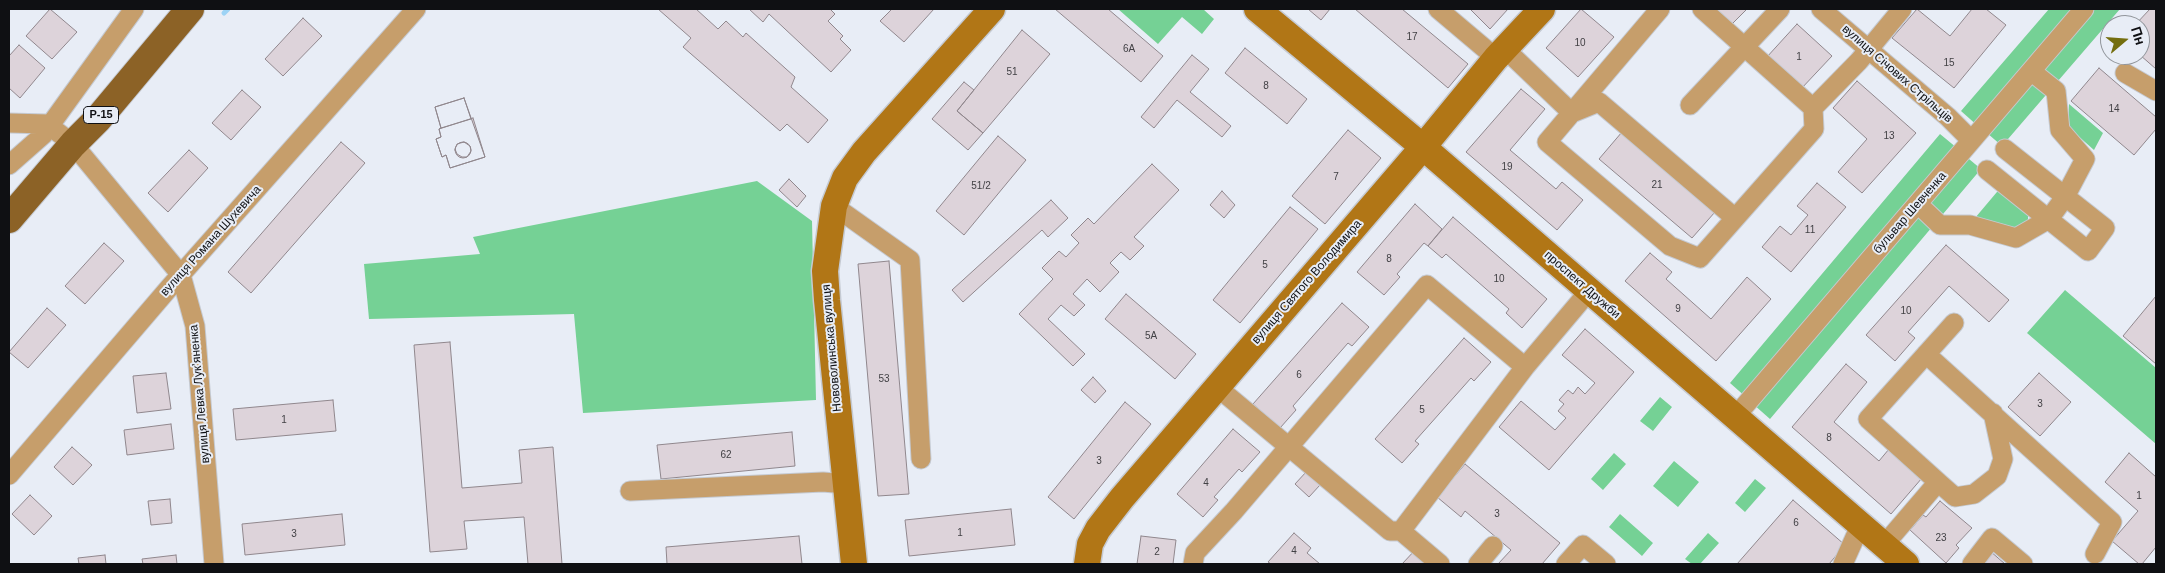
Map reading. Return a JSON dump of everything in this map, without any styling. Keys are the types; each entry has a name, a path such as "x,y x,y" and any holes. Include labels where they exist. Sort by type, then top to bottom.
{"main road":[{"name":"Р-15","path":"9,219 73,144 98,119 190,9"}],"street":[{"path":"9,165 43,135 134,9"},
{"name":"вулиця Романа Шухевича","path":"9,475 416,9"},
{"name":"Нововолинська вулиця","path":"854,564 826,281 829,235 834,206 845,178 864,152 992,9"},
{"name":"проспект Дружби","path":"1256,9 1423,147 1906,564"},
{"path":"1438,9 1501,54 1572,113"},
{"name":"вулиця Святого Володимира","path":"1087,564 1090,544 1098,529 1122,498 1501,54 1542,9"},
{"path":"1660,9 1548,142 1670,246 1700,258 1814,129 1813,108 1702,9"},
{"path":"1690,105 1780,9"},
{"name":"вулиця Січових Стрільців","path":"1822,9 1948,117 1971,140"},
{"path":"1813,108 1869,50 1902,9"},
{"name":"бульвар Шевченка","path":"1735,417 2084,9"},
{"path":"1918,204 1940,224 1970,225 2016,238 2049,220 2066,197 2085,159 2060,130 2056,91 2032,71"},
{"path":"2125,73 2156,91"},
{"path":"1572,113 1599,102 1735,218"},
{"path":"9,123 47,124 50,126"},
{"name":"вулиця Левка Лукʼяненка","path":"50,126 73,144 181,276 195,326 214,564"},
{"path":"1987,170 2088,250 2105,228 2005,149"},
{"path":"834,206 910,260 921,459"},
{"path":"1193,564 1195,553 1289,447 1427,285 1525,367"},
{"path":"1401,531 1525,367 1589,290"},
{"path":"1954,323 1868,419 1955,497 1974,494 1997,476 2003,459 1994,414"},
{"path":"1926,354 2112,522 2096,561"},
{"path":"1218,387 1390,531 1401,531 1440,564"},
{"path":"630,491 823,482 846,484"},
{"path":"1884,545 1938,482"},
{"path":"1843,564 1856,535 1862,527"},
{"path":"1972,564 1992,538 2022,564"},
{"path":"1566,564 1583,545 1605,564"},
{"path":"1478,564 1493,546"}],"green space":[{"path":"1118,9 1203,9 1214,19 1202,34 1182,17 1158,44"},
{"path":"2049,9 2080,9 1979,127 1961,111"},
{"path":"2093,9 2120,9 2115,15 2100,15 2100,32 2002,146 1987,133"},
{"path":"2069,104 2103,133 2094,150 2068,127"},
{"path":"1940,134 1957,148 1747,398 1730,383"},
{"path":"1963,154 1981,169 1770,419 1753,404"},
{"path":"757,181 812,221 816,400 583,413 574,314 369,319 364,264 480,254 473,237"},
{"path":"2002,186 2028,207 2028,227 2016,231 1975,218"},
{"path":"2065,290 2156,368 2156,444 2027,333"},
{"path":"1660,397 1672,407 1653,431 1640,421"},
{"path":"1614,453 1626,464 1603,490 1591,479"},
{"path":"1674,461 1699,482 1678,507 1653,486"},
{"path":"1755,479 1766,488 1745,512 1735,503"},
{"path":"1620,514 1653,543 1642,556 1609,527"},
{"path":"1708,533 1719,543 1700,564 1692,564 1685,559"}],"building":[{"path":"50,9 77,32 52,59 26,36"},
{"path":"658,9 696,9 718,29 726,21 743,37 746,33 795,77 791,87 828,120 808,143 787,124 780,131 683,47 691,38"},
{"path":"749,9 830,9 835,14 828,21 843,36 840,39 851,50 831,72 769,14 763,22"},
{"path":"892,9 934,9 904,42 880,21"},
{"path":"1055,9 1108,9 1163,56 1141,82"},
{"path":"1308,9 1330,9 1321,20"},
{"path":"1355,9 1402,9 1468,64 1448,88"},
{"path":"1470,9 1508,9 1490,29"},
{"path":"1581,9 1614,37 1578,77 1546,48"},
{"path":"1708,9 1747,9 1728,28"},
{"path":"1917,9 1950,36 1972,9 1986,9 2006,25 1954,88 1892,38"},
{"path":"2150,9 2156,9 2156,69 2150,64 2150,15 2144,15"},
{"path":"303,18 322,36 283,76 265,59"},
{"path":"1797,24 1832,56 1800,90 1766,58"},
{"path":"1022,30 1050,54 983,133 957,111"},
{"path":"19,45 45,68 20,98 9,88 9,56"},
{"path":"1245,48 1307,99 1287,124 1225,73"},
{"path":"1192,55 1209,69 1190,92 1231,126 1222,137 1177,100 1154,128 1141,117"},
{"path":"2099,68 2156,117 2156,129 2134,155 2071,101"},
{"path":"1857,81 1916,133 1862,193 1838,172 1867,139 1833,108"},
{"path":"964,82 974,90 957,111 983,133 968,150 932,119"},
{"path":"1521,89 1545,109 1510,150 1556,189 1562,182 1583,200 1557,230 1466,152"},
{"path":"242,90 261,107 231,140 212,123"},
{"path":"464,98 485,157 450,168 446,155 442,157 436,139 441,137 439,129 441,128 435,107","holes":["464,142 470,146 471,151 467,157 457,154 455,149 457,144"]},
{"path":"464,98 471,119 441,128 435,107"},
{"path":"473,118 485,157 450,168 446,155 442,157 436,139 441,137 439,129"},
{"path":"1348,130 1381,158 1325,224 1292,196"},
{"path":"1622,132 1715,212 1692,238 1599,159"},
{"path":"998,136 1026,160 964,235 936,211"},
{"path":"341,142 365,163 251,293 228,272"},
{"path":"463,142 469,144 471,150 469,156 463,158 457,156 455,150 457,144"},
{"path":"189,150 208,168 168,212 148,193"},
{"path":"1152,164 1179,190 1134,237 1144,246 1130,260 1121,252 1110,263 1119,272 1100,292 1087,279 1073,294 1085,305 1074,316 1061,305 1048,319 1085,354 1073,366 1019,314 1053,279 1042,268 1059,251 1066,257 1079,243 1071,235 1088,218 1094,224"},
{"path":"789,179 806,196 797,207 779,190"},
{"path":"1817,183 1846,207 1791,272 1762,247 1780,226 1791,235 1808,215 1797,206"},
{"path":"1222,191 1235,205 1224,218 1210,205"},
{"path":"1051,200 1068,218 1048,237 1042,230 963,302 952,290"},
{"path":"1415,204 1442,229 1428,246 1424,243 1397,274 1400,277 1384,295 1357,272"},
{"path":"1290,207 1318,229 1240,323 1213,300"},
{"path":"1453,217 1547,299 1522,328 1506,313 1509,309 1446,254 1442,258 1428,246"},
{"path":"104,243 124,261 85,304 65,286"},
{"path":"1946,245 2009,300 1989,322 1949,286 1908,332 1915,338 1895,361 1866,335"},
{"path":"1650,253 1672,272 1666,279 1711,319 1747,277 1771,299 1716,361 1625,281"},
{"path":"889,261 909,494 878,496 858,264"},
{"path":"1126,294 1196,354 1175,379 1105,319"},
{"path":"2156,296 2156,364 2123,336"},
{"path":"1342,303 1369,327 1352,346 1348,343 1293,406 1296,410 1280,428 1253,404"},
{"path":"47,308 66,325 28,368 9,352"},
{"path":"1585,329 1634,372 1549,470 1499,427 1521,401 1555,430 1566,418 1558,411 1564,404 1559,400 1568,390 1573,394 1578,387 1585,394 1595,383 1562,355"},
{"path":"1464,338 1491,362 1474,381 1471,378 1415,441 1419,444 1402,463 1375,439"},
{"path":"450,342 462,488 522,483 519,450 553,447 562,564 528,564 524,517 464,521 467,549 430,552 414,345"},
{"path":"1846,364 1867,382 1834,422 1879,461 1889,449 1922,478 1891,514 1792,427"},
{"path":"166,373 171,409 137,413 133,376"},
{"path":"2039,373 2071,402 2040,436 2008,407"},
{"path":"1093,377 1106,391 1095,403 1081,390"},
{"path":"333,400 336,431 236,440 233,409"},
{"path":"1125,402 1151,424 1074,519 1048,497"},
{"path":"171,424 174,449 127,455 124,430"},
{"path":"1233,429 1260,452 1242,472 1239,469 1214,497 1218,500 1203,517 1177,494"},
{"path":"792,432 795,466 661,479 657,445"},
{"path":"72,447 92,465 73,485 54,467"},
{"path":"2129,453 2156,477 2156,547 2142,564 2139,564 2112,541 2138,511 2105,482"},
{"path":"1465,464 1560,543 1542,564 1498,564 1511,550 1465,511 1461,517 1437,497"},
{"path":"1307,471 1320,485 1309,497 1295,484"},
{"path":"30,495 52,516 34,535 12,514"},
{"path":"170,499 172,523 151,525 148,501"},
{"path":"1793,500 1845,545 1829,564 1737,564"},
{"path":"1940,501 1972,528 1956,545 1959,548 1946,563 1910,530 1923,515 1926,517"},
{"path":"1011,509 1015,545 909,556 905,520"},
{"path":"342,514 345,545 245,555 242,524"},
{"path":"1294,533 1311,548 1307,553 1320,564 1271,564 1268,562"},
{"path":"799,536 802,564 667,564 666,547"},
{"path":"1141,536 1176,540 1173,564 1137,564"},
{"path":"1417,548 1435,564 1402,564"},
{"path":"1990,551 2005,564 1979,564"},
{"path":"105,555 106,564 79,564 78,558"},
{"path":"176,555 177,564 143,564 142,559"}],"waterway":[{"path":"224,13 228,9"}]}
